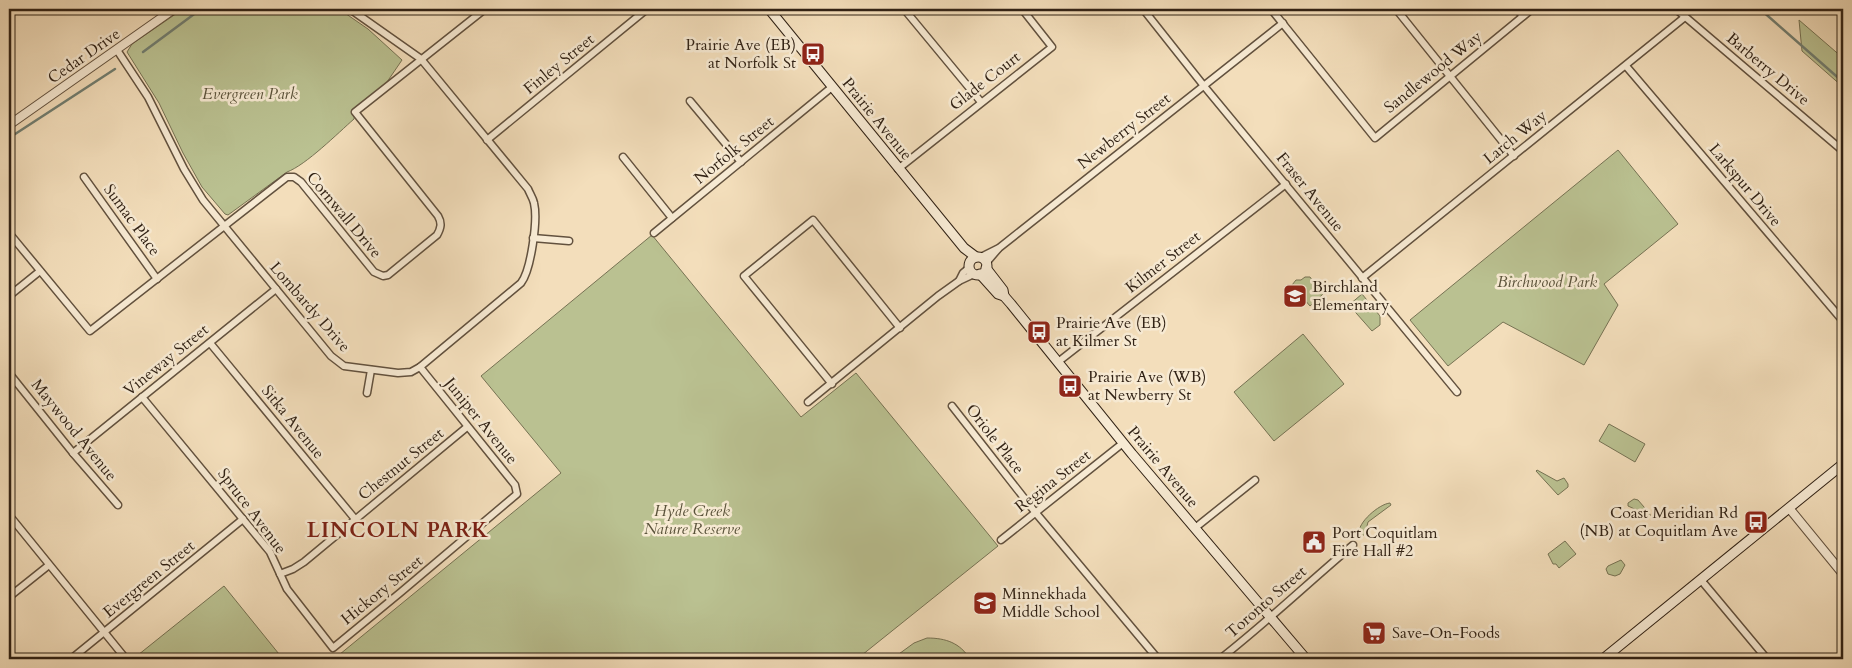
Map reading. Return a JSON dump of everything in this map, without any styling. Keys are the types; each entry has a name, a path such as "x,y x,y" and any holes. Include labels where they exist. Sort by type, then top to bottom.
{"main road":[{"name":"Prairie Avenue","path":"769,9 978,265 998,294 1004,296 1123,443 1303,658"},
{"path":"1603,659 1615,656 1701,580 1843,464"}],"street":[{"name":"Cedar Drive","path":"9,125 174,9"},
{"name":"Lombardy Drive","path":"117,50 153,105 192,183 224,226 336,361 344,366 371,370 411,372 420,368 521,283 528,271 535,205 532,197 421,59 350,9"},
{"path":"421,59 485,9"},
{"name":"Finley Street","path":"487,140 647,9"},
{"path":"904,9 981,102"},
{"name":"Glade Court","path":"898,169 1052,47 1022,9"},
{"name":"Fraser Avenue","path":"1144,9 1204,86 1456,392"},
{"path":"1271,9 1283,23"},
{"path":"1396,9 1514,156"},
{"path":"1517,9 1523,16"},
{"name":"Sandlewood Way","path":"1283,23 1375,138 1532,9"},
{"name":"Barberry Drive","path":"1676,9 1843,151"},
{"name":"Larch Way","path":"1362,278 1686,17"},
{"name":"Newberry Street","path":"808,402 1283,23"},
{"name":"Cornwall Drive","path":"40,272 90,331 283,179 291,176 301,182 374,272 386,276 437,235 441,226 438,216 355,112 421,59"},
{"name":"Larkspur Drive","path":"1626,66 1843,321"},
{"name":"Norfolk Street","path":"654,233 832,87"},
{"path":"690,101 741,162"},
{"path":"622,157 672,218"},
{"name":"Sumac Place","path":"84,177 157,279"},
{"name":"Kilmer Street","path":"1058,362 1286,184"},
{"path":"832,384 744,276 813,220 900,328"},
{"path":"9,232 40,272 9,296"},
{"path":"533,238 569,241"},
{"name":"Vineway Street","path":"73,453 276,289"},
{"name":"Sitka Avenue","path":"210,343 355,519"},
{"name":"Juniper Avenue","path":"420,368 515,485 517,494"},
{"path":"367,393 371,370"},
{"name":"Maywood Avenue","path":"9,373 73,453 118,505"},
{"name":"Spruce Avenue","path":"142,396 270,552 292,595 333,648"},
{"name":"Oriole Place","path":"952,406 1035,512 1158,659"},
{"name":"Chestnut Street","path":"280,574 298,566 467,427"},
{"name":"Regina Street","path":"1001,540 1123,443"},
{"path":"1195,528 1255,480"},
{"name":"Hickory Street","path":"333,648 517,494"},
{"path":"1789,508 1843,574"},
{"path":"9,515 126,659"},
{"name":"Evergreen Street","path":"71,659 243,519"},
{"name":"Toronto Street","path":"1220,659 1353,545"},
{"path":"9,597 49,564"},
{"path":"1701,580 1767,659"}],"green space":[{"name":"Evergreen Park","path":"183,9 339,9 368,29 402,60 387,82 355,112 354,119 331,140 303,163 287,172 228,215 225,214 202,187 159,103 127,52 132,44"},
{"path":"1799,20 1843,58 1843,87 1802,51"},
{"name":"Birchwood Park","path":"1618,150 1678,224 1604,284 1618,305 1584,365 1503,322 1448,366 1410,320"},
{"name":"Hyde Creek Nature Reserve","path":"652,235 801,417 856,373 998,546 857,659 334,659 561,473 481,376"},
{"path":"1305,277 1310,277 1323,294 1310,306 1292,285 1296,280 1301,280"},
{"path":"1362,294 1380,316 1380,325 1372,331 1349,305"},
{"path":"1303,334 1344,384 1274,441 1234,392"},
{"path":"1609,424 1645,444 1635,462 1599,441"},
{"path":"1537,470 1557,481 1564,478 1568,487 1558,495"},
{"path":"1634,499 1638,500 1650,516 1628,506 1628,503"},
{"path":"1390,503 1391,505 1368,522 1365,534 1362,536 1359,534 1361,525 1370,515 1385,504"},
{"path":"1565,541 1576,554 1559,568 1556,564 1553,564 1548,554"},
{"path":"1621,560 1625,565 1620,574 1615,576 1608,574 1606,569 1608,566"},
{"path":"224,586 283,659 133,659"},
{"path":"927,638 952,642 962,649 970,659 892,659 914,643"}],"waterway":[{"path":"143,52 201,9"},
{"path":"1760,9 1843,82"},
{"path":"9,138 115,69"}],"place":[{"name":"Prairie Ave (EB) at Norfolk St","path":"813,54"},
{"name":"Birchland Elementary","path":"1295,296"},
{"name":"Prairie Ave (EB) at Kilmer St","path":"1039,332"},
{"name":"Prairie Ave (WB) at Newberry St","path":"1070,386"},
{"name":"Coast Meridian Rd (NB) at Coquitlam Ave","path":"1756,522"},
{"name":"Port Coquitlam Fire Hall #2","path":"1314,542"},
{"name":"Minnekhada Middle School","path":"985,603"},
{"name":"Save-On-Foods","path":"1374,633"}],"district":[{"name":"LINCOLN PARK","path":"398,530"}]}
